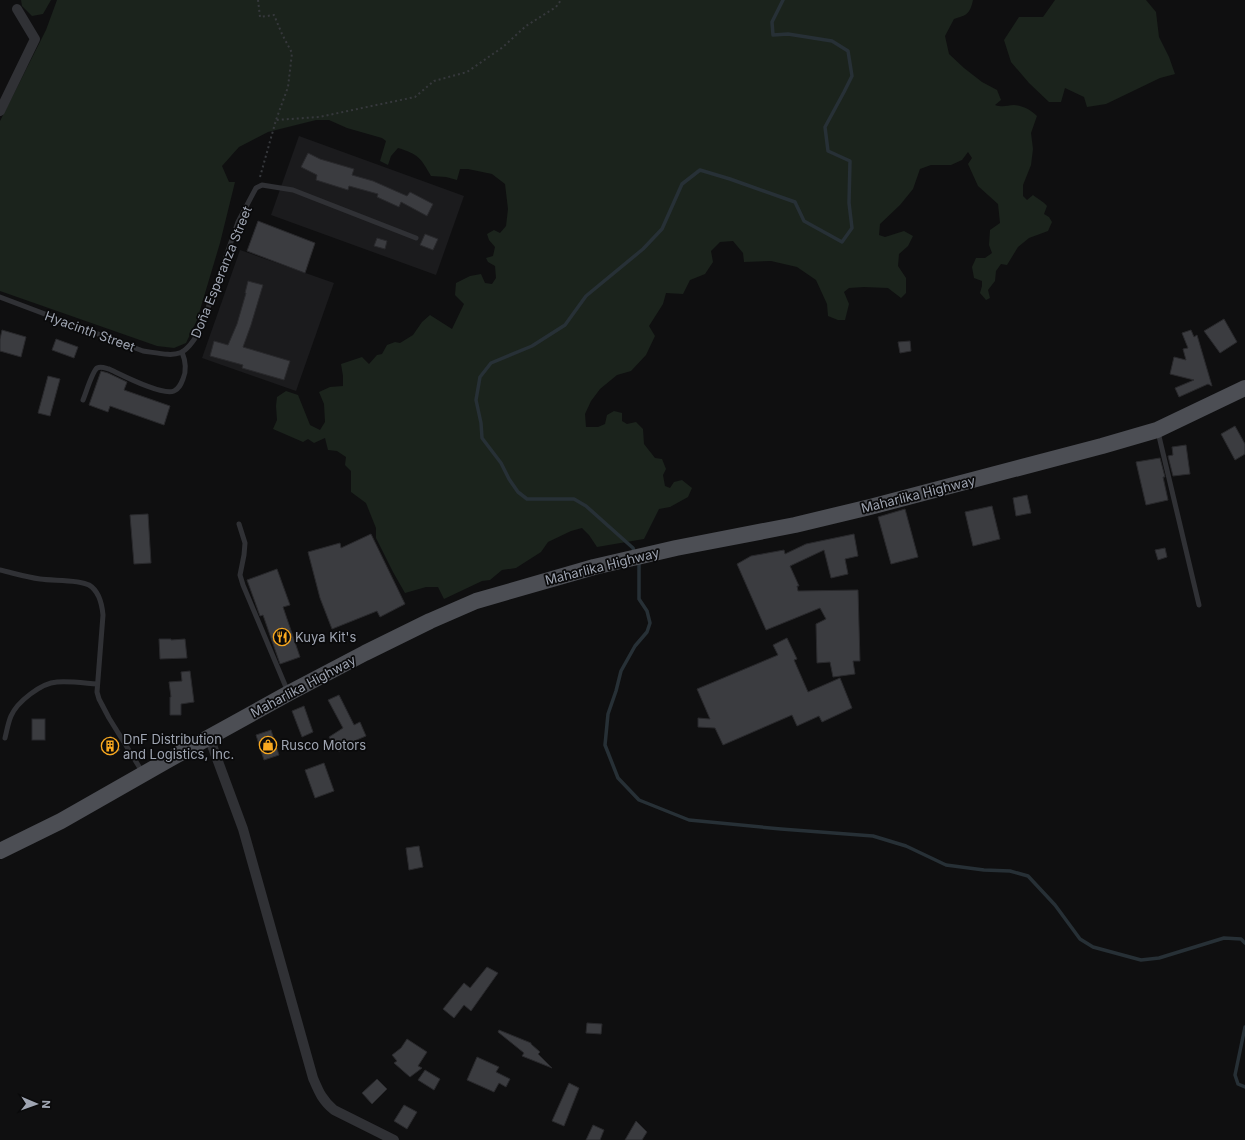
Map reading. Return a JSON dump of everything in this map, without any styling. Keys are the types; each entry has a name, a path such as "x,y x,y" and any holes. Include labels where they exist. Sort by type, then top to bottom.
{"main road":[{"name":"Maharlika Highway","path":"0,851 61,821 209,737 365,653 476,601 594,567 676,548 795,525 1041,463 1157,430 1245,388"}],"street":[{"path":"0,111 35,39 17,9"},
{"path":"209,737 243,829 311,1071 319,1092 326,1103 334,1110 394,1140"}],"lane":[{"name":"Doña Esperanza Street","path":"182,352 194,341 201,328 238,222 256,188 262,186 293,190 416,238"},
{"name":"Hyacinth Street","path":"0,297 144,351 167,354 182,352"},
{"path":"83,400 94,372 98,367 109,369 156,390 169,393 174,391 179,387 186,367 186,360 182,352"},
{"path":"1157,430 1199,605"},
{"path":"238,524 245,542 240,575 243,585 289,693"},
{"path":"0,570 39,579 82,583 89,586 96,592 102,605 103,615 97,692 109,718 144,773"},
{"path":"5,738 11,715 21,702 38,688 56,682 98,684"}],"path":[{"path":"258,0 260,16 274,15 292,53 288,87 276,120 262,173"},
{"path":"276,120 320,117 415,97 434,81 467,72 503,47 526,26 556,7 561,0"}],"shaded area":[{"path":"21,0 51,0 43,14 32,16 22,6"},
{"path":"57,0 973,0 969,11 965,15 954,19 945,36 949,54 982,82 997,90 1001,100 995,105 1021,106 1030,110 1037,116 1031,133 1033,149 1031,165 1023,185 1023,196 1027,200 1033,195 1044,203 1047,206 1044,214 1049,217 1052,222 1048,231 1029,238 1018,247 1007,265 1001,264 996,271 995,281 988,290 990,298 986,300 980,293 982,281 974,278 972,267 976,258 985,258 992,253 989,245 990,230 1000,223 998,204 978,186 968,164 972,158 968,152 962,160 951,165 931,165 920,169 913,189 900,205 880,224 879,235 885,237 904,231 913,236 908,246 899,254 898,266 906,278 906,293 901,298 888,288 849,288 844,292 849,304 845,320 838,320 828,316 827,304 816,280 797,267 771,261 744,262 743,253 733,241 720,242 711,251 713,262 705,274 690,280 683,294 666,293 663,304 649,326 655,336 646,355 631,371 617,375 600,389 591,401 585,414 586,427 598,427 605,424 607,415 614,411 622,413 622,421 627,424 636,422 643,429 644,444 655,458 662,459 666,469 663,475 665,486 670,488 674,482 682,480 692,488 688,497 670,507 659,509 644,539 597,547 582,528 571,531 548,542 541,552 516,568 502,570 490,580 482,581 444,599 438,587 426,587 405,593 376,538 376,528 366,503 351,492 351,471 345,465 346,457 337,451 328,450 325,438 314,443 308,439 303,442 273,429 277,420 277,397 286,391 298,395 310,425 320,430 325,422 324,404 319,392 330,387 343,386 341,364 362,357 369,364 377,355 382,354 387,345 395,342 400,343 413,335 422,322 430,315 452,329 464,304 455,295 456,283 470,276 481,274 485,283 492,284 496,278 495,266 488,262 486,258 493,256 495,247 489,240 487,234 494,230 500,233 506,226 508,209 505,184 492,174 468,169 460,169 457,180 446,177 431,176 415,155 398,148 391,156 388,165 380,161 386,141 382,138 347,128 329,120 316,120 268,132 239,147 222,166 229,182 235,182 220,243 197,320 186,343 174,348 157,346 0,291 0,121 46,30"},
{"path":"1055,0 1146,0 1156,12 1159,37 1169,57 1175,74 1160,78 1106,104 1087,107 1084,97 1065,88 1061,102 1049,102 1029,83 1011,62 1004,40 1019,17 1043,17"},
{"path":"299,136 464,196 436,275 271,215"},
{"path":"240,250 334,283 296,391 202,358"}],"building":[{"path":"308,153 320,159 354,169 352,175 373,181 407,196 410,192 433,204 427,216 401,202 399,207 377,197 378,194 349,186 348,190 316,180 317,175 301,167"},
{"path":"258,221 315,243 305,273 247,251"},
{"path":"425,234 438,239 433,250 420,245"},
{"path":"377,238 387,241 385,249 374,246"},
{"path":"248,281 263,285 243,347 290,361 284,380 242,368 243,365 210,356 214,341 228,345 237,324"},
{"path":"1224,319 1237,342 1220,353 1204,331"},
{"path":"2,330 26,337 21,357 0,351"},
{"path":"1191,330 1194,337 1197,335 1212,386 1208,384 1179,397 1175,388 1194,380 1170,374 1174,357 1186,360 1183,349 1188,348 1182,333"},
{"path":"56,339 78,347 74,358 52,350"},
{"path":"910,341 911,351 900,353 898,342"},
{"path":"101,371 127,382 124,390 170,406 164,425 110,406 108,412 89,405"},
{"path":"48,376 60,379 50,416 38,413"},
{"path":"1235,426 1245,444 1245,454 1235,460 1221,434"},
{"path":"1186,445 1190,474 1173,476 1168,456 1173,455 1172,447"},
{"path":"1160,458 1165,477 1163,477 1168,500 1146,505 1136,462"},
{"path":"1027,495 1031,513 1016,516 1013,498"},
{"path":"992,506 1000,539 973,546 965,512"},
{"path":"905,509 918,557 891,564 878,517"},
{"path":"148,514 151,563 134,564 130,515"},
{"path":"371,534 405,604 380,617 377,611 332,629 320,598 308,552 340,543 341,548"},
{"path":"854,534 858,556 845,559 848,574 831,578 824,550 790,566 799,586 797,586 798,591 858,590 860,661 853,661 855,674 833,677 830,662 817,663 816,624 826,619 820,608 766,630 737,564 751,556 784,550 785,554 806,544"},
{"path":"1165,548 1167,557 1158,560 1155,550"},
{"path":"277,569 290,605 283,607 300,657 280,664 263,615 260,616 247,580"},
{"path":"787,638 797,659 794,660 808,692 840,678 852,708 822,722 819,716 797,726 792,715 723,745 715,728 698,727 698,718 710,719 697,689 778,655 773,645"},
{"path":"159,639 185,639 187,658 160,659"},
{"path":"190,671 194,702 181,704 181,715 170,715 171,697 169,682 182,681 181,672"},
{"path":"339,695 354,725 360,722 366,736 352,742 339,752 329,737 343,728 328,700"},
{"path":"304,706 313,732 302,737 292,711"},
{"path":"32,719 45,719 45,740 32,740"},
{"name":"Rusco Motors","path":"271,730 279,755 264,760 256,735"},
{"name":"DnF Distribution and Logistics, Inc.","path":"111,736 120,750 110,756 101,743"},
{"path":"324,763 334,791 315,798 305,770"},
{"path":"419,846 423,867 409,870 406,848"},
{"path":"487,967 498,973 471,1011 464,1005 454,1018 443,1009 464,983 470,988"},
{"path":"587,1023 602,1024 601,1034 586,1033"},
{"path":"499,1030 531,1043 540,1052 538,1054 552,1068 522,1056 524,1053 498,1032"},
{"path":"407,1039 427,1052 418,1066 422,1068 410,1077 394,1063 397,1061 392,1055 401,1048"},
{"path":"477,1057 499,1067 496,1072 510,1079 506,1087 499,1083 494,1092 467,1080"},
{"path":"425,1070 440,1079 434,1090 418,1080"},
{"path":"377,1079 387,1089 372,1104 362,1093"},
{"path":"569,1083 579,1088 564,1126 552,1121"},
{"path":"404,1105 417,1112 407,1129 394,1121"},
{"path":"636,1121 647,1132 642,1140 625,1140"},
{"path":"593,1125 604,1130 600,1140 586,1140"}],"waterway":[{"path":"635,554 633,548 586,506 574,499 527,499 518,492 501,463 482,438 481,423 476,400 480,377 491,363 532,346 565,325 586,296 643,249 662,229 682,184 700,170 795,202 804,221 842,242 852,228 849,203 850,161 828,151 825,127 852,76 848,51 832,41 788,34 773,35 772,22 783,0"},
{"path":"639,562 639,599 647,611 650,623 647,632 635,646 621,671 608,714 605,745 618,778 639,800 689,820 873,836 906,846 946,865 984,870 1010,871 1028,876 1055,905 1080,939 1093,947 1141,960 1159,958 1224,938 1241,939 1245,943"},
{"path":"1245,1027 1235,1075 1238,1084 1245,1087"}],"place":[{"name":"Kuya Kit's","path":"282,637"},
{"name":"Rusco Motors","path":"268,745"},
{"name":"DnF Distribution and Logistics, Inc.","path":"110,746"}]}
